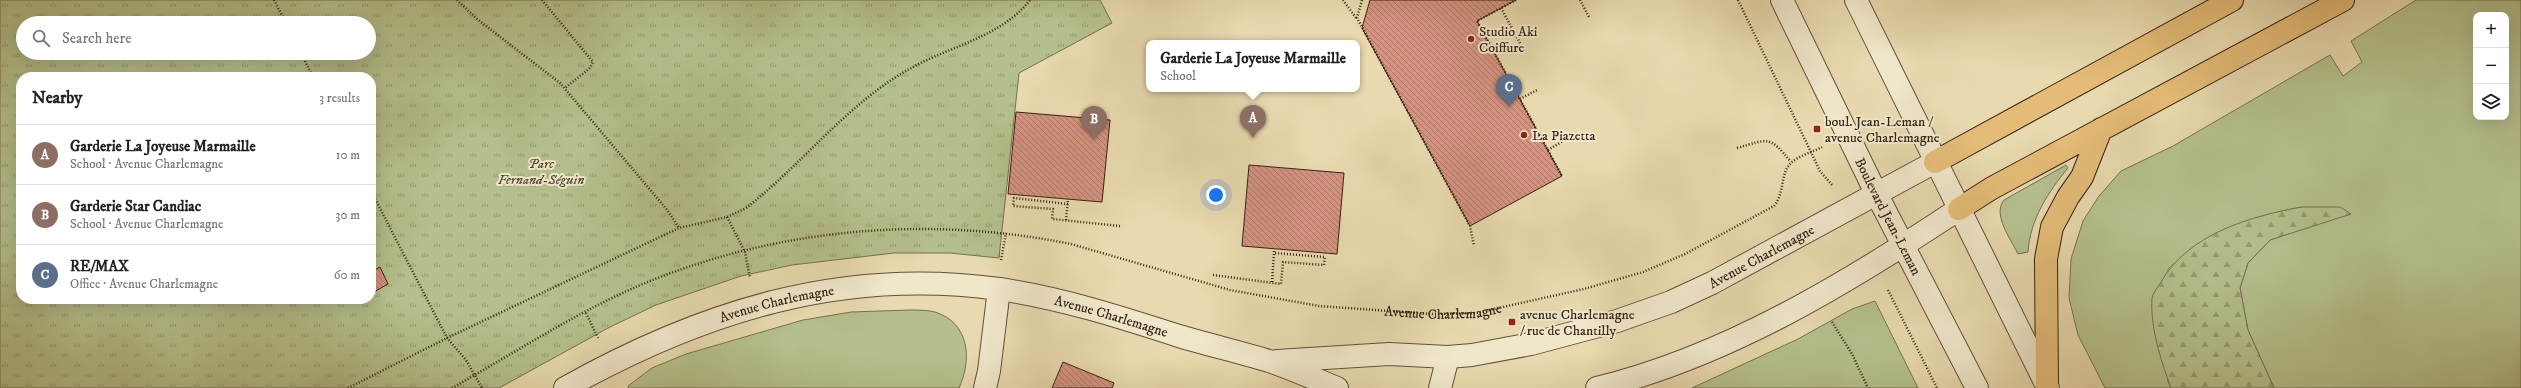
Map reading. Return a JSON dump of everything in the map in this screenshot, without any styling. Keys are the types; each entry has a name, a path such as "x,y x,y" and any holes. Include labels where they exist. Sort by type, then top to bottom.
{"highway":[{"path":"1935,162 2232,0"},
{"path":"1959,209 1992,188 2343,0"},
{"path":"2048,387 2046,259 2048,243 2057,216 2082,177 2101,129"}],"street":[{"name":"Boulevard Jean-Leman","path":"1782,0 1876,193 1977,388"},
{"path":"1856,0 1935,162 2048,387"},
{"name":"Avenue Charlemagne","path":"1269,361 1389,354 1448,357 1490,352 1530,344 1617,321 1671,302 1734,272 1935,162"},
{"path":"1597,388 1652,373 1726,342 1852,277 1959,209"},
{"name":"Avenue Charlemagne","path":"568,387 609,363 696,324 783,299 875,285 950,285 999,289 1076,305 1269,361 1337,388"},
{"path":"985,388 989,371 999,289"},
{"path":"1440,388 1448,357"}],"path":[{"path":"274,0 282,16"},
{"path":"457,0 477,19 565,88 668,210 679,228"},
{"path":"542,0 593,62 590,68 565,88"},
{"path":"348,388 447,338 679,228 728,217 746,208 758,199 873,93 915,66 1010,21 1030,0"},
{"path":"1343,0 1357,18 1470,226 1474,246"},
{"path":"1357,18 1362,0"},
{"path":"1516,0 1477,21 1562,176"},
{"path":"1580,0 1589,17"},
{"path":"1738,0 1820,171 1830,180"},
{"path":"1502,8 1525,52"},
{"path":"304,60 310,72"},
{"path":"1520,99 1536,90"},
{"path":"1737,148 1766,140 1773,142 1791,162 1825,146"},
{"path":"1548,150 1563,141"},
{"name":"Avenue Charlemagne","path":"1099,252 1230,290 1319,306 1432,314 1476,313 1510,308 1619,280 1685,254 1774,206 1780,199 1784,175 1791,162"},
{"path":"1068,204 1014,198 1013,206 1053,209 1052,219 1120,226"},
{"path":"1066,220 1068,199"},
{"path":"376,201 447,338 466,360 482,388"},
{"path":"728,217 746,252 750,279"},
{"path":"1001,260 1006,233"},
{"path":"1272,282 1274,249"},
{"path":"1213,275 1281,284 1283,262 1324,265 1325,257 1274,253"},
{"path":"1891,298 1937,388"},
{"path":"586,313 598,338"},
{"path":"1829,317 1852,354 1868,388"}],"green space":[{"name":"Parc Fernand-Séguin","path":"0,0 1100,0 1112,23 1019,73 999,258 950,253 894,253 792,265 741,276 656,305 610,327 499,388 0,388"},
{"path":"2416,0 2521,0 2521,388 2274,388 2248,330 2240,288 2248,263 2270,240 2304,228 2302,207 2264,216 2230,228 2199,245 2168,269 2168,382 2171,388 2105,388 2078,335 2069,298 2071,259 2083,221 2099,196 2121,171 2173,146 2330,55 2343,76 2362,62 2351,41"},
{"path":"2066,165 2068,168 2047,197 2036,218 2029,240 2028,252 2018,254 2001,220 2001,206 2004,200"},
{"path":"2302,207 2340,207 2351,214 2270,240 2248,263 2240,288 2248,330 2274,388 2171,388 2154,332 2152,298 2153,294 2173,265 2187,251 2222,230 2262,216"},
{"path":"1875,301 1918,388 1692,388 1798,339 1852,309"},
{"path":"910,310 932,311 947,317 961,333 965,344 966,366 959,388 629,388 628,386 652,368 686,354 803,320 851,312"}],"building":[{"path":"1370,0 1516,0 1477,21 1562,176 1470,226 1362,28"},
{"path":"1016,112 1110,120 1102,202 1008,194"},
{"path":"1249,165 1344,173 1337,254 1242,246"},
{"path":"380,267 388,284 376,291 376,269"},
{"path":"1063,362 1114,383 1112,388 1052,388"}],"place":[{"name":"Studio Aki Coiffure","path":"1471,39"},
{"name":"RE/MAX","path":"1509,107"},
{"name":"boul. Jean-Leman / avenue Charlemagne","path":"1817,129"},
{"name":"La Piazetta","path":"1524,135"},
{"name":"Garderie La Joyeuse Marmaille","path":"1253,138"},
{"name":"Garderie Star Candiac","path":"1094,139"},
{"name":"avenue Charlemagne / rue de Chantilly","path":"1512,322"}]}
